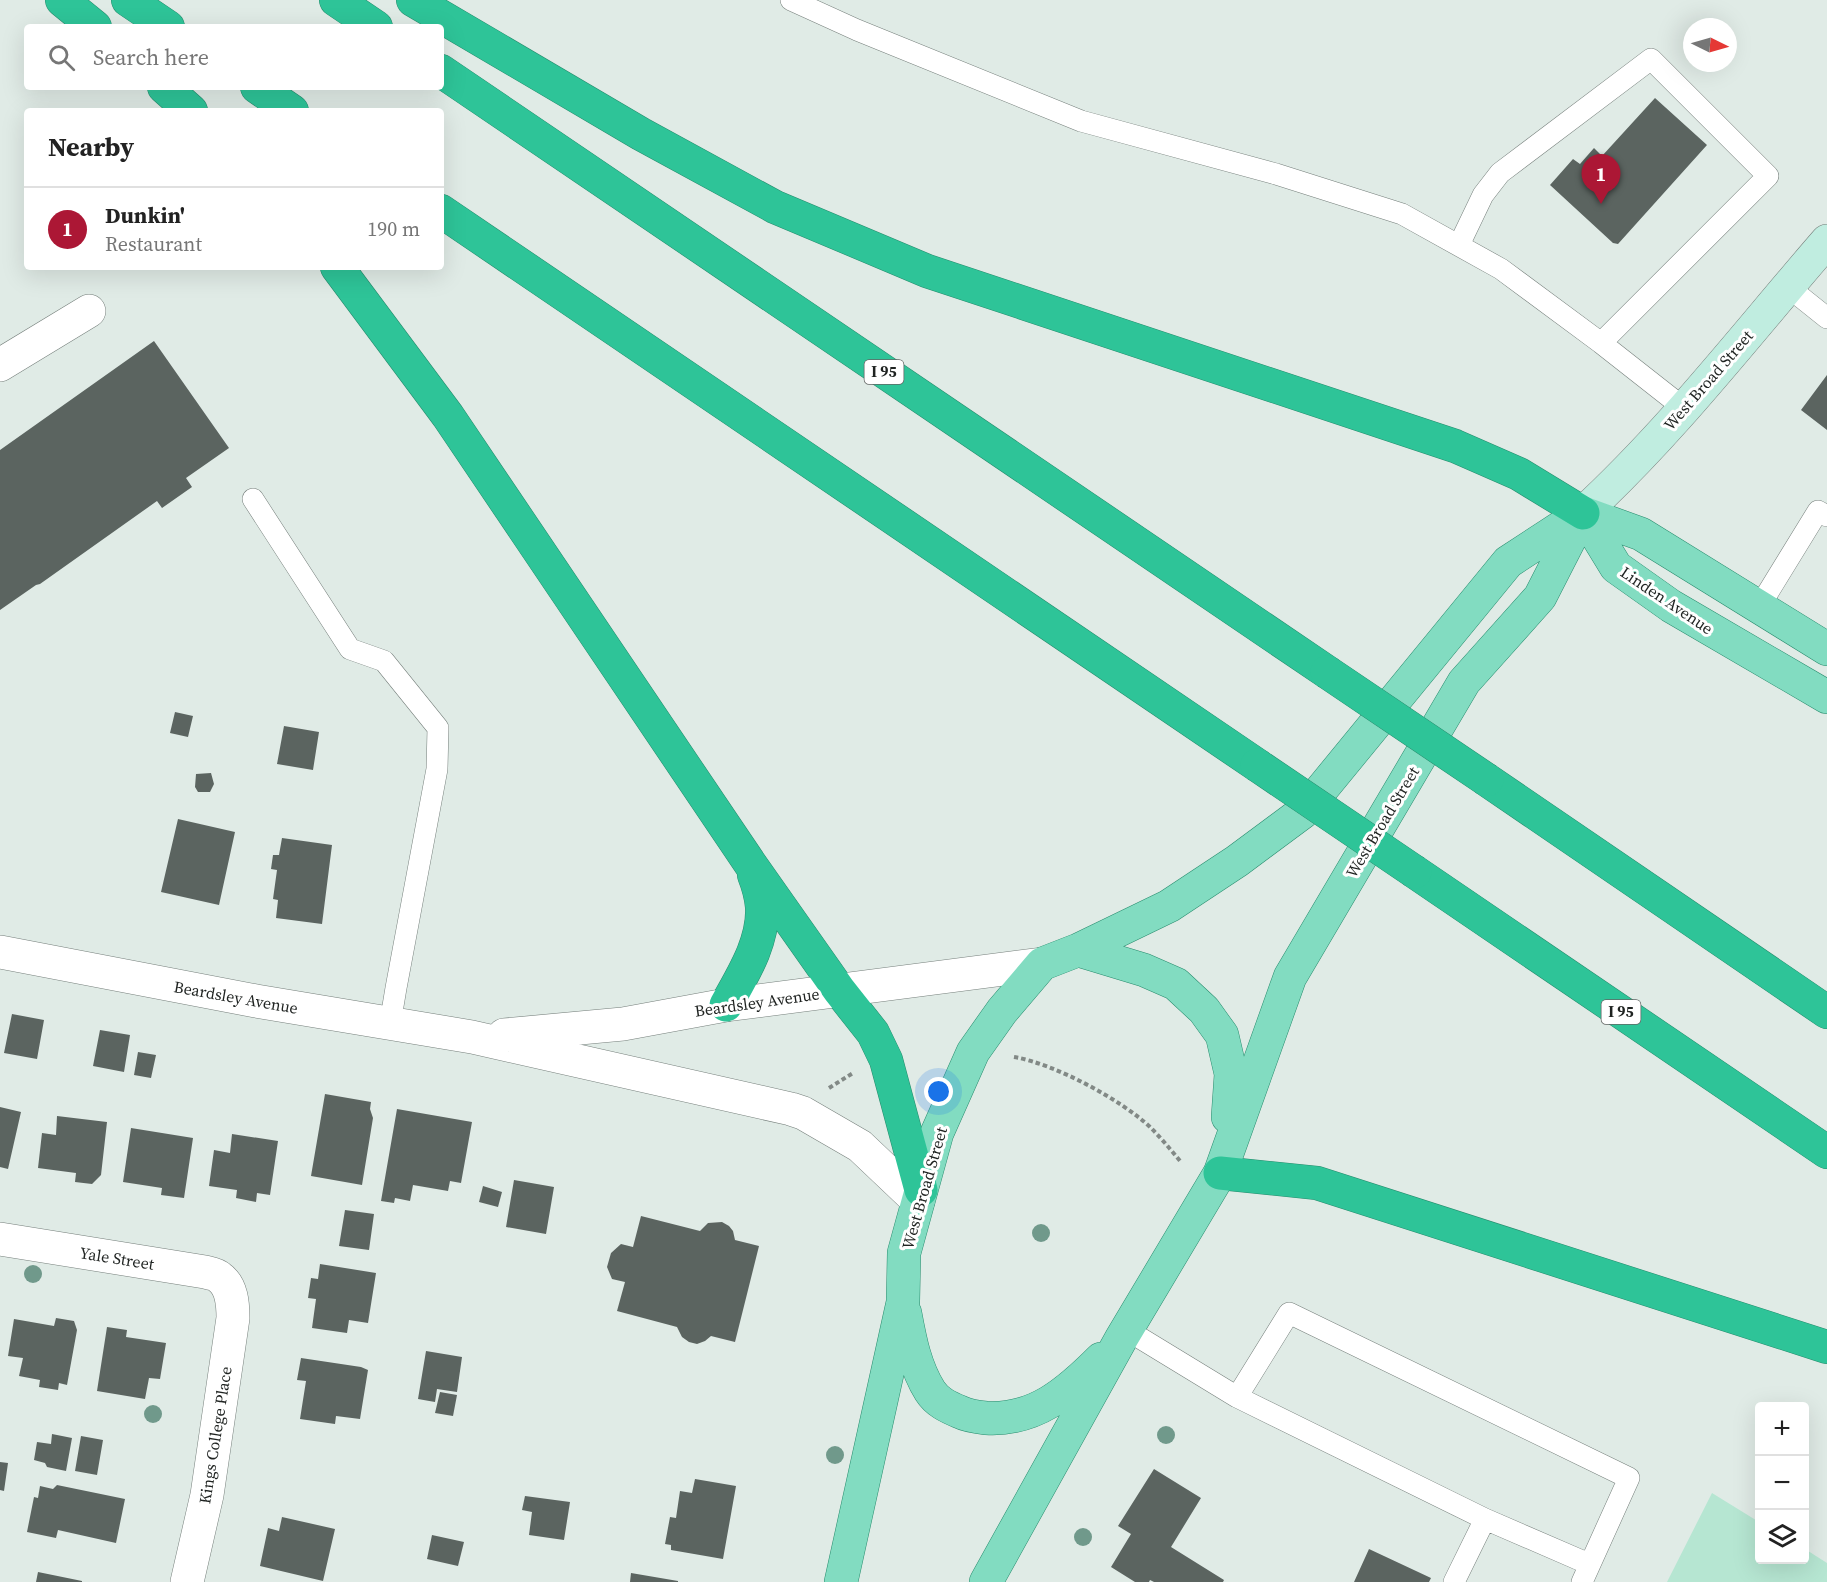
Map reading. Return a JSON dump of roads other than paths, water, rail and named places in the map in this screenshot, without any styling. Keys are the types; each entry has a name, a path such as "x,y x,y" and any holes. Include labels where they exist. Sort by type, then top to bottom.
{"highway":[{"path":"62,0 91,24"},
{"path":"128,0 164,24"},
{"path":"336,0 372,24"},
{"path":"413,0 641,134 775,207 927,271 1455,446 1519,474 1583,513"},
{"name":"I 95","path":"444,73 1827,1012"},
{"path":"167,90 187,108"},
{"path":"261,90 288,108"},
{"name":"I 95","path":"444,214 1827,1152"},
{"path":"339,270 448,416 751,865 839,990 873,1033 886,1060 919,1196"},
{"path":"726,1005 746,970 761,922 762,906 751,865"},
{"path":"1223,1164 1317,1183 1827,1347"}],"main road":[{"name":"West Broad Street","path":"1124,1335 1087,1374 1051,1402 1031,1413 1012,1417 977,1417 944,1405 930,1391 912,1353 903,1302 904,1253 938,1133 973,1052 1002,1011 1042,964 1078,950 1169,906 1237,861 1303,812 1508,562 1583,513 1610,488 1685,409 1827,241"},
{"name":"West Broad Street","path":"986,1582 1223,1164 1290,977 1464,682 1540,597 1583,513"},
{"path":"1583,513 1641,534 1827,649"},
{"name":"Linden Avenue","path":"1583,513 1616,567 1671,606 1827,697"},
{"name":"West Broad Street","path":"1078,950 1144,970 1176,984 1210,1019 1222,1035 1231,1074 1223,1164"},
{"name":"West Broad Street","path":"841,1582 903,1302"}],"street":[{"path":"0,365 88,311"},
{"name":"Beardsley Avenue","path":"0,952 256,1001 472,1037 803,1113 860,1146 919,1196"},
{"name":"Beardsley Avenue","path":"472,1037 623,1024 726,1005 1042,964"},
{"name":"Yale Street","path":"0,1239 205,1272 219,1276 227,1288"},
{"name":"Kings College Place","path":"187,1582 207,1495 232,1318 233,1303 227,1288"}],"lane":[{"path":"791,0 857,30 1081,121 1276,174 1402,214 1501,268 1685,409"},
{"path":"1459,246 1483,195 1500,173 1651,59 1768,176 1601,343"},
{"path":"1787,286 1827,318"},
{"path":"253,500 350,649 384,662 438,728 437,769 390,1024"},
{"path":"1759,607 1818,511 1827,516"},
{"path":"1124,1335 1238,1397 1485,1519 1585,1573 1629,1478 1289,1313 1238,1397"},
{"path":"1454,1582 1485,1519"}],"place":[{"name":"Dunkin'","path":"1601,204"}]}
